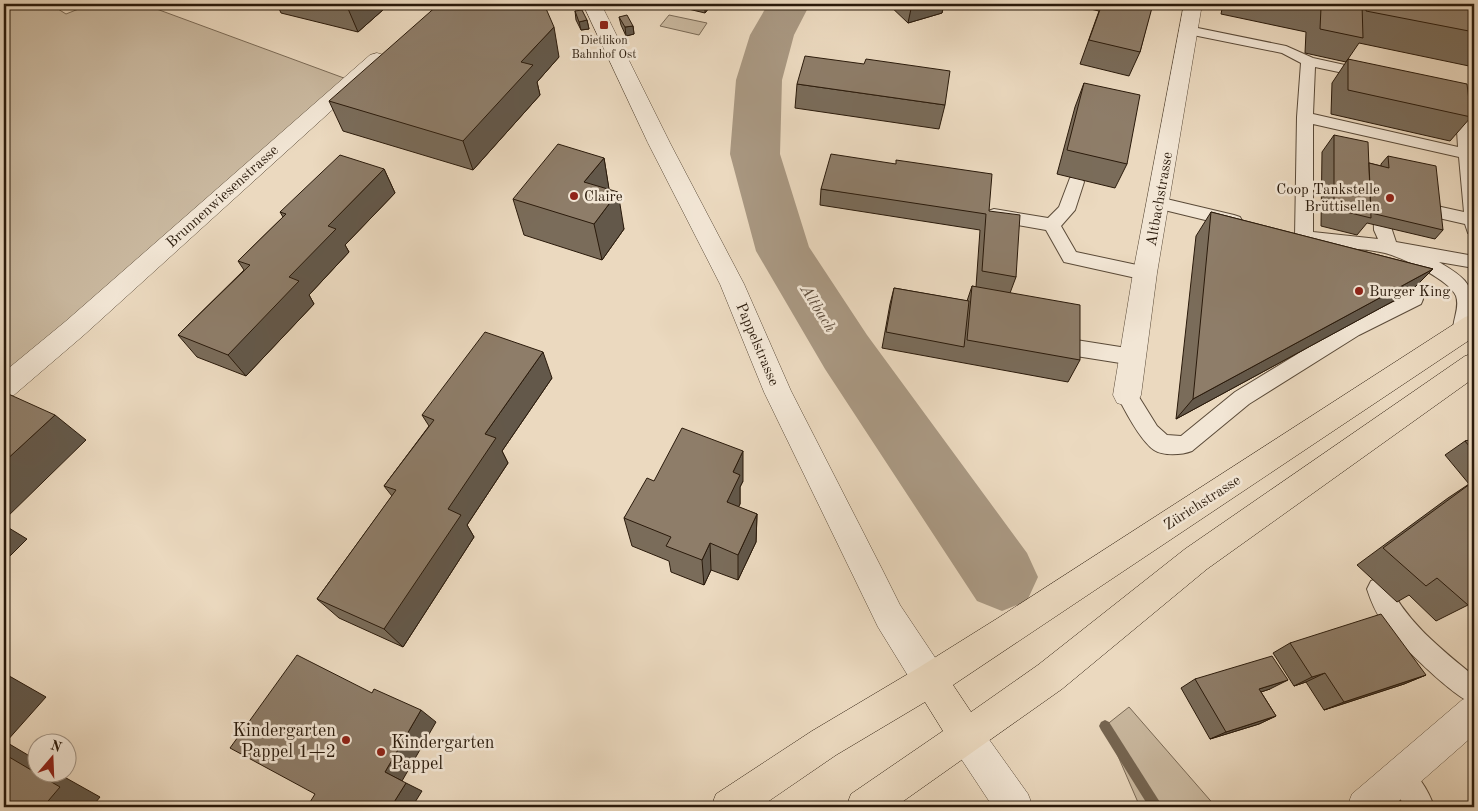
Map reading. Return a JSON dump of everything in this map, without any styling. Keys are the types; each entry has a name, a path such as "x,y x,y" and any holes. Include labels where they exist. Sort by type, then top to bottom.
{"main road":[{"name":"Zürichstrasse","path":"729,807 824,743 930,680 1468,328"},
{"path":"864,807 1050,677 1196,559 1474,364"},
{"path":"930,680 966,736"}],"street":[{"name":"Pappelstrasse","path":"592,4 659,143 732,284 778,392 889,616 930,680"},
{"name":"Altbachstrasse","path":"1127,395 1145,273 1193,4"},
{"name":"Brunnenwiesenstrasse","path":"4,387 75,328 396,42"},
{"path":"1364,807 1474,712"},
{"path":"966,736 1015,807"}],"lane":[{"path":"1188,30 1286,50 1308,61 1385,78"},
{"path":"1295,235 1308,61"},
{"path":"1452,93 1462,95 1474,224 1381,199 1383,230 1389,247 1442,272 1459,285 1466,298 1468,328"},
{"path":"1305,117 1467,154"},
{"path":"1052,225 1067,210 1076,182"},
{"path":"1158,203 1250,225"},
{"path":"988,214 1052,225"},
{"path":"1052,225 1070,257 1145,273"},
{"path":"1295,235 1389,247 1474,262"},
{"path":"1127,395 1150,432 1162,444 1185,446 1242,398 1352,330 1415,299 1415,290 1406,278 1388,268 1295,235"},
{"path":"1076,348 1133,357"},
{"path":"1379,589 1388,611 1430,653 1474,692"},
{"path":"1400,776 1421,807"}],"shaded area":[{"path":"4,4 50,4 66,14 91,4 143,4 352,81 32,365 4,387"},
{"path":"669,15 707,23 699,35 660,26"},
{"path":"1129,707 1216,807 1140,807 1105,726"}],"building":[{"path":"439,4 544,4 554,27 521,62 533,65 463,141 329,101"},
{"path":"1102,4 1153,4 1140,52 1089,40"},
{"path":"1300,4 1362,4 1363,38 1320,29 1321,8"},
{"path":"1366,4 1474,4 1474,32 1366,11"},
{"path":"582,10 587,20 579,22 575,11"},
{"path":"627,15 633,26 625,27 619,17"},
{"path":"805,56 864,64 866,59 950,71 945,105 797,84"},
{"path":"1348,59 1467,84 1471,117 1348,90"},
{"path":"1084,83 1140,95 1127,164 1067,150"},
{"path":"1334,135 1368,142 1371,218 1334,209"},
{"path":"558,144 604,158 584,182 618,192 594,224 513,199"},
{"path":"831,154 896,164 896,160 992,174 989,211 1020,215 1016,277 982,271 986,214 821,189"},
{"path":"340,155 384,169 328,226 336,229 289,277 299,281 228,355 178,335 250,265 238,261 286,214 280,212"},
{"name":"Coop Tankstelle Brüttisellen","path":"1388,156 1436,166 1443,230 1371,213 1369,163 1389,168"},
{"path":"1211,212 1433,269 1193,399"},
{"path":"972,286 1080,305 1080,360 967,340"},
{"path":"894,288 969,301 964,347 886,332"},
{"path":"485,332 543,352 485,434 496,438 448,509 461,515 384,629 317,599 396,490 384,486 434,420 422,415"},
{"path":"4,392 55,415 4,462"},
{"path":"682,428 743,451 733,472 740,475 727,502 757,514 738,555 710,543 702,560 666,546 671,537 624,518 647,478 654,481"},
{"path":"1474,439 1474,452 1465,441"},
{"path":"1474,481 1474,600 1468,605 1437,578 1426,586 1383,548"},
{"path":"1381,614 1426,675 1344,702 1325,673 1312,677 1290,643"},
{"name":"Kindergarten Pappel 1+2","path":"297,655 372,693 374,689 421,710 385,772 406,783 391,807 307,807 315,794 230,748"},
{"path":"1272,656 1288,680 1259,689 1276,716 1226,732 1195,679"},
{"path":"4,754 28,768 28,784 55,784 60,787 43,807 4,807"}],"waterway":[{"name":"Altbach","path":"789,4 772,35 759,80 755,154 783,251 846,352 1002,577"},
{"name":"Altbach","path":"1105,726 1156,807"}],"place":[{"name":"Dietlikon Bahnhof Ost","path":"604,25"},
{"name":"Claire","path":"574,196"},
{"name":"Coop Tankstelle Brüttisellen","path":"1390,198"},
{"name":"Burger King","path":"1359,291"},
{"name":"Kindergarten Pappel 1+2","path":"346,740"},
{"name":"Kindergarten Pappel","path":"381,752"}]}
